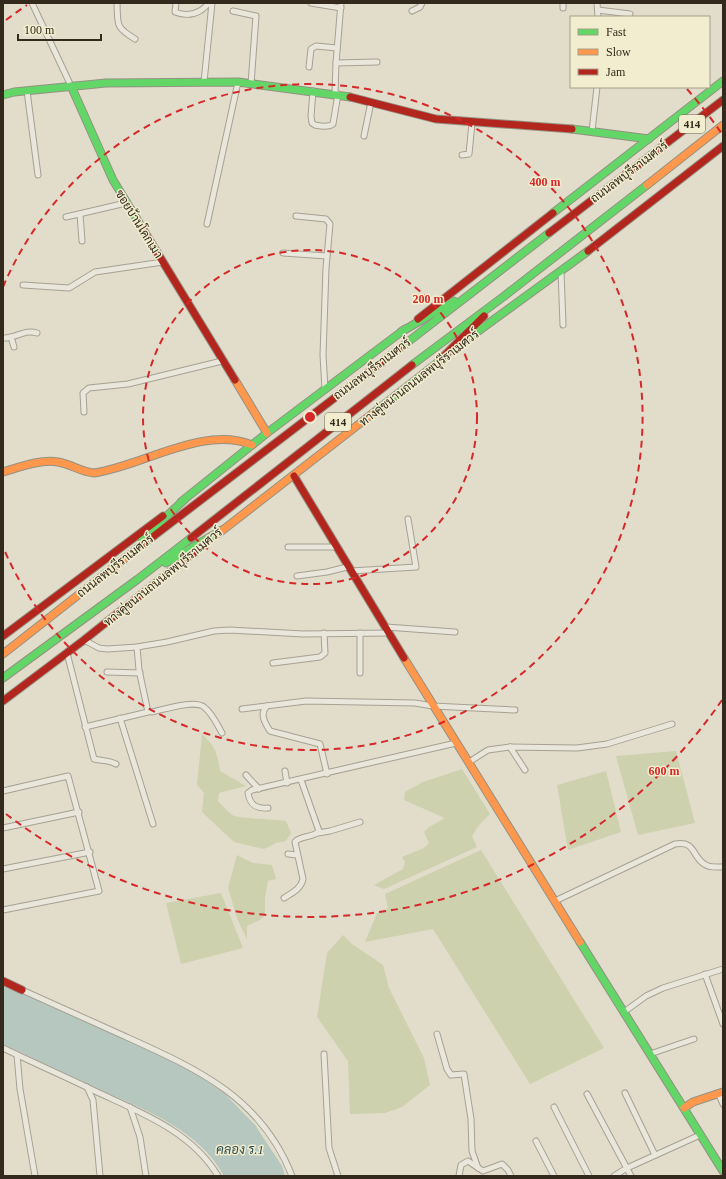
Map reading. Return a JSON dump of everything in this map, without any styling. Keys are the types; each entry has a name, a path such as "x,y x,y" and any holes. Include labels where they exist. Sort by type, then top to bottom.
{"main road":[{"name":"414","path":"3,636 185,499 267,433 401,332 723,81"},
{"path":"3,95 106,83 238,82 337,94 371,102 402,113 435,119 592,131 649,139"},
{"name":"ซอยบ้านโคกเมา","path":"71,86 113,180 267,433"},
{"name":"ถนนลพบุรีราเมศวร์","path":"3,654 108,571 723,100"},
{"name":"ถนนลพบุรีราเมศวร์","path":"3,678 138,579 392,380 503,297 723,125"},
{"name":"ทางคู่ขนานถนนลพบุรีราเมศวร์","path":"3,701 67,654 222,530 294,476 442,358 560,271 723,146"},
{"path":"401,332 487,282"},
{"path":"442,358 503,297"},
{"path":"3,472 50,462 59,462 83,472 98,473 178,447 199,443 234,440 247,441 252,445"},
{"path":"294,476 349,569 388,630 432,706 469,762 723,1171"},
{"path":"108,571 185,499"},
{"path":"138,579 222,530"},
{"path":"3,981 22,990"},
{"path":"684,1108 693,1102 721,1093"}],"street":[{"name":"ซอยบ้านโคกเมา","path":"32,3 71,86"},
{"path":"117,3 118,25 121,31 134,39"},
{"path":"176,3 174,12 195,14 204,10 209,3"},
{"path":"204,82 212,3"},
{"path":"310,3 341,6 336,63 337,94 333,124 330,126 318,126 311,121 313,91"},
{"path":"412,11 420,7 422,3"},
{"path":"597,3 598,16"},
{"path":"598,10 630,14"},
{"path":"233,11 256,16 251,84"},
{"path":"309,67 311,49 316,46 337,48"},
{"path":"336,63 377,62"},
{"path":"207,224 238,82"},
{"path":"592,131 597,88"},
{"path":"27,91 38,176"},
{"path":"364,136 371,102"},
{"path":"462,155 469,154 472,123"},
{"path":"66,217 126,203"},
{"path":"80,214 82,241"},
{"path":"296,216 329,221 331,228 327,256 323,355 324,389"},
{"path":"283,253 327,256"},
{"path":"23,285 69,288 95,272 163,262"},
{"path":"560,271 563,325"},
{"path":"3,338 30,331 37,332"},
{"path":"11,337 14,347"},
{"path":"84,412 83,393 89,388 128,384 222,361"},
{"path":"297,576 349,569 416,567 408,519"},
{"path":"288,547 336,546"},
{"path":"84,640 98,648 137,647 167,642 214,631 230,630 303,634 360,633 388,630 455,632"},
{"path":"273,663 320,657 325,652 324,633"},
{"path":"360,633 360,673"},
{"path":"137,647 140,673 148,711"},
{"path":"67,654 94,759 101,761 107,760 116,764"},
{"path":"107,672 140,673"},
{"path":"242,709 306,701 415,703 432,706 515,710"},
{"path":"85,727 148,711 152,712 176,707 199,705 204,707 222,733"},
{"path":"267,706 263,712 263,717 270,731 320,744 327,774"},
{"path":"120,718 153,824"},
{"path":"469,762 488,750 510,747 577,748 607,744 672,724"},
{"path":"268,808 255,807 249,799 248,793 252,790 301,780 456,743"},
{"path":"510,747 525,770"},
{"path":"285,771 287,783"},
{"path":"246,775 260,789"},
{"path":"3,791 68,776 90,852 99,891 3,910"},
{"path":"301,780 318,828 318,833"},
{"path":"3,828 79,812"},
{"path":"284,898 301,885 303,879 295,845 296,840 360,822"},
{"path":"555,901 675,844 682,843 692,847 704,864 712,867 723,867"},
{"path":"3,869 90,852"},
{"path":"288,854 297,855"},
{"path":"624,1012 646,996 664,988 723,969"},
{"path":"705,974 723,1024"},
{"path":"22,990 178,1060 205,1075 244,1104 273,1139 292,1176"},
{"path":"437,1034 447,1069 451,1075 464,1074 471,1119 472,1151 478,1168"},
{"path":"650,1054 694,1039"},
{"path":"3,1048 172,1129 202,1154 218,1176"},
{"path":"324,1054 329,1148 338,1176"},
{"path":"17,1055 20,1089 35,1176"},
{"path":"87,1087 93,1100 100,1176"},
{"path":"625,1093 656,1156"},
{"path":"721,1093 723,1104"},
{"path":"587,1094 631,1176"},
{"path":"554,1106 589,1176"},
{"path":"130,1108 140,1137 146,1176"},
{"path":"614,1176 627,1168 700,1135"},
{"path":"536,1141 554,1176"},
{"path":"459,1176 461,1165 468,1161 484,1171 502,1164 511,1176"}],"green space":[{"path":"200,732 209,741 214,749 218,758 220,771 246,786 219,793 218,801 232,815 286,821 291,833 286,841 276,843 264,849 234,842 202,812 204,793 197,785 202,735"},
{"path":"676,751 695,823 638,835 616,756"},
{"path":"462,769 490,814 479,825 472,836 477,847 384,889 374,885 403,869 405,862 402,857 424,848 429,843 424,832 429,827 445,818 404,800 405,792 423,782"},
{"path":"606,771 621,832 568,850 557,785"},
{"path":"481,850 604,1048 530,1084 433,929 365,942 377,913 388,908 385,894"},
{"path":"237,855 253,863 272,865 276,879 268,881 265,898 265,915 260,920 247,926 247,939 238,921 228,888"},
{"path":"221,893 243,948 181,964 166,903"},
{"path":"343,935 352,944 383,965 389,988 424,1058 430,1085 402,1107 385,1113 350,1114 348,1061 317,1017 327,953"}],"water":[{"name":"คลอง ร.1","path":"3,982 192,1071 225,1094 255,1125 282,1166 285,1176 224,1176 200,1145 168,1122 3,1044"}],"traffic: fast":[{"path":"553,213 723,81"},
{"path":"3,95 14,92 106,83 238,82 350,97"},
{"path":"71,86 113,180 141,226"},
{"path":"572,129 649,139"},
{"path":"412,365 503,297 647,185"},
{"path":"400,348 549,233"},
{"path":"455,348 588,251"},
{"path":"401,332 454,301"},
{"path":"181,502 267,433 405,329"},
{"path":"372,414 446,356"},
{"path":"142,539 185,499"},
{"path":"166,563 222,530"},
{"path":"3,678 138,579 191,538"},
{"path":"580,942 723,1171"}],"traffic: slow":[{"path":"647,185 723,125"},
{"path":"235,380 267,433"},
{"path":"219,533 372,414"},
{"path":"3,472 30,464 51,461 63,463 94,473 113,469 193,443 214,440 233,440 252,445"},
{"path":"3,654 138,548"},
{"path":"404,658 580,942"},
{"path":"684,1108 693,1102 723,1092"}],"traffic: jam":[{"path":"350,97 436,119 572,129"},
{"path":"549,233 723,100"},
{"path":"588,251 723,146"},
{"path":"418,319 553,213"},
{"path":"141,226 235,380"},
{"path":"442,358 484,316"},
{"path":"138,548 400,348"},
{"path":"191,538 412,365"},
{"path":"294,476 404,658"},
{"path":"3,636 163,516"},
{"path":"3,701 84,640 206,543"},
{"path":"3,981 22,990"}]}
